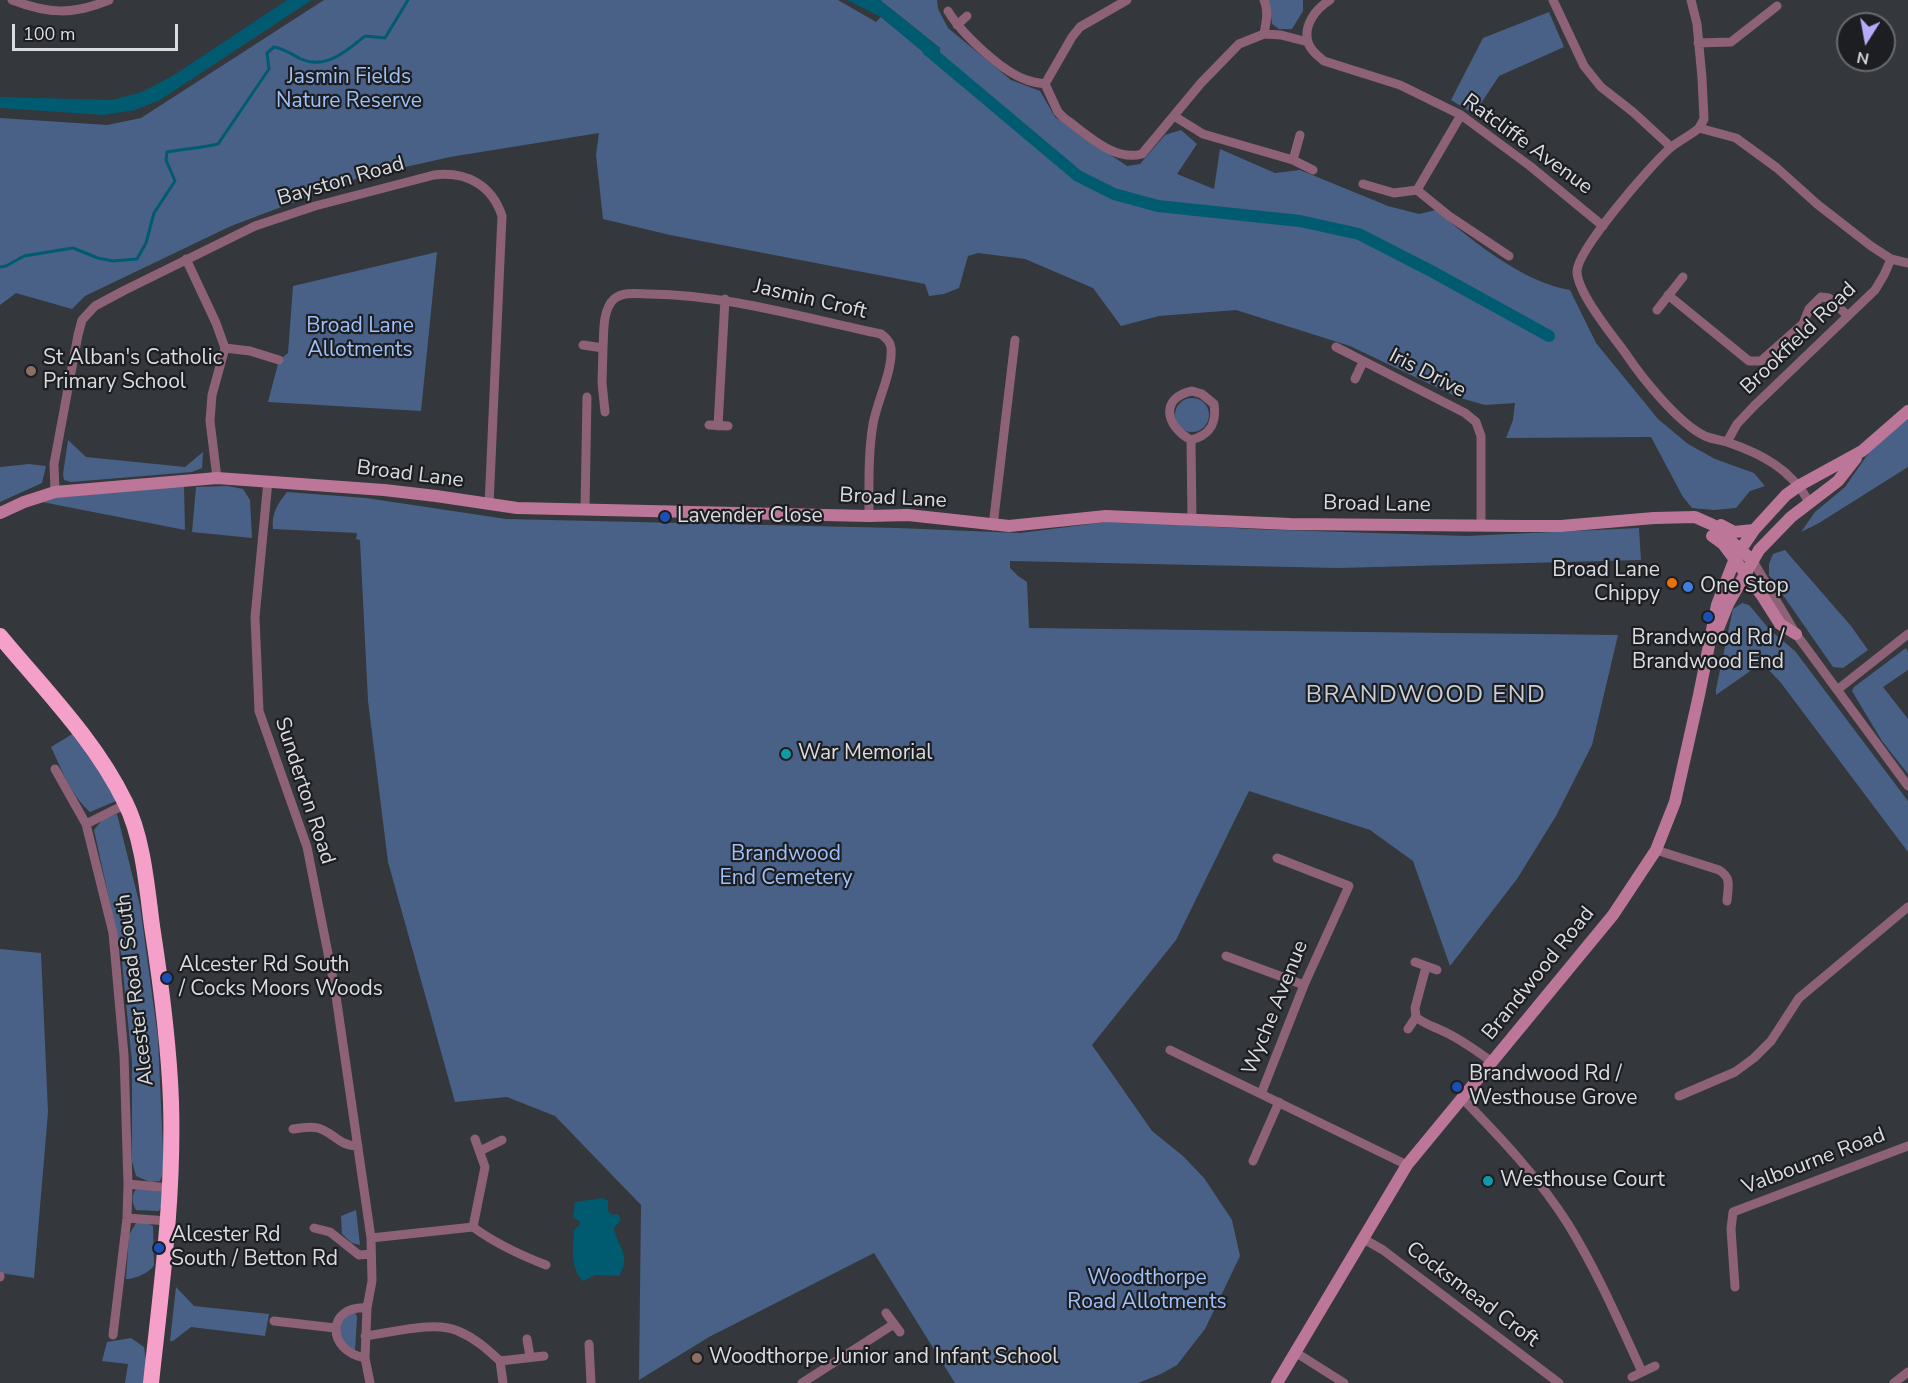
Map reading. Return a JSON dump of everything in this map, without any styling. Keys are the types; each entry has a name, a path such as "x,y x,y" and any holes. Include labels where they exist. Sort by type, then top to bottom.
{"highway":[{"name":"Alcester Road South","path":"0,636 82,735 107,770 126,804 137,838 162,996 171,1102 168,1221 151,1383"}],"street":[{"path":"12,0 37,9 64,12 95,6 109,0"},
{"path":"1046,84 1080,27 1127,0"},
{"path":"1264,0 1267,19 1264,34"},
{"path":"1046,84 1058,112 1064,118 1103,145 1126,156 1142,154 1208,74 1239,44 1264,34 1281,35 1308,42 1308,28 1315,4 1330,0"},
{"path":"1554,0 1584,66 1601,87 1633,112 1671,147"},
{"path":"1691,0 1697,24 1704,119 1699,128 1671,147 1653,165 1604,226 1578,263 1577,273 1589,301 1631,362 1687,425 1705,436 1727,442 1775,464 1800,485 1809,502"},
{"path":"1698,44 1731,42 1777,6"},
{"path":"948,11 957,25 996,61 1025,80 1046,84"},
{"path":"957,25 967,16"},
{"name":"Ratcliffe Avenue","path":"1308,42 1324,61 1400,86 1461,115 1530,166 1604,226"},
{"path":"1417,190 1461,115"},
{"path":"1174,116 1203,134 1293,160 1313,170"},
{"path":"1699,128 1736,138 1891,259 1908,263"},
{"path":"1293,160 1300,135"},
{"name":"Bayston Road","path":"55,492 54,464 82,320 95,306 255,226 315,206 434,174 448,173 460,175 484,186 493,195 502,216 489,505"},
{"path":"1363,184 1394,193 1417,190 1449,216 1509,256"},
{"path":"186,259 225,348 212,395 210,421 217,478"},
{"name":"Brookfield Road","path":"1727,442 1737,424 1754,406 1875,290 1891,259"},
{"path":"1657,310 1683,277"},
{"name":"Jasmin Croft","path":"603,348 604,324 608,308 615,299 628,294 676,294 725,299 881,334 888,339 891,347 889,365 873,424 868,516"},
{"path":"1668,295 1749,361 1755,362 1761,361 1803,324 1809,309 1821,297 1830,298 1848,316"},
{"path":"718,426 725,299"},
{"path":"993,526 1015,340"},
{"path":"583,345 603,348 605,412"},
{"path":"225,348 250,351 279,360"},
{"name":"Iris Drive","path":"1336,348 1465,413 1476,422 1481,436 1481,526"},
{"name":"Iris Drive","path":"1355,379 1363,362"},
{"path":"1192,391 1202,394 1214,404 1215,421 1210,430 1200,438 1191,441 1180,435 1172,425 1170,408 1175,399 1183,393 1192,391"},
{"path":"585,509 587,397"},
{"path":"1862,451 1908,411"},
{"path":"1191,441 1192,521"},
{"name":"Brandwood Road","path":"1709,651 1740,568 1741,549 1754,530 1775,506 1800,485 1862,451"},
{"name":"Brandwood Road","path":"1277,1383 1407,1165 1612,915 1656,850 1675,802 1717,605 1740,568 1753,561 1773,534 1809,502 1838,481 1862,451"},
{"name":"Broad Lane","path":"0,513 55,492 217,478 384,490 517,508 908,515 993,526 1106,516 1192,521 1481,526 1571,526 1681,517 1714,521 1734,532 1754,530"},
{"name":"Sunderton Road","path":"268,481 255,617 259,711 307,847 335,989 371,1238 372,1281 365,1335 365,1358 370,1383"},
{"path":"1681,517 1699,525 1723,544 1763,597 1780,624 1796,634"},
{"path":"1703,519 1753,561 1796,634 1908,786"},
{"path":"1838,690 1908,634"},
{"path":"55,770 86,824 113,933 124,1055 128,1184 127,1218 112,1335"},
{"path":"86,824 126,804"},
{"path":"1656,850 1727,874 1729,879 1727,900"},
{"name":"Wyche Avenue","path":"1277,858 1349,886 1304,985 1261,1094 1407,1165"},
{"path":"1679,1096 1735,1072 1754,1058 1770,1041 1799,998 1908,907"},
{"path":"1226,956 1304,985"},
{"path":"1415,962 1437,970"},
{"path":"1408,1029 1416,1017 1415,1008 1426,967"},
{"path":"1416,1017 1423,1023 1466,1043 1492,1062"},
{"path":"1170,1050 1261,1094"},
{"path":"1462,1098 1497,1134 1568,1223 1591,1263 1642,1372"},
{"path":"1253,1161 1279,1102"},
{"path":"294,1129 311,1127 321,1129 341,1143 358,1146"},
{"path":"473,1227 485,1167 475,1138"},
{"path":"480,1151 502,1140"},
{"name":"Valbourne Road","path":"1735,1287 1731,1229 1733,1212 1908,1146"},
{"path":"128,1184 170,1188"},
{"path":"127,1218 168,1221"},
{"path":"371,1238 473,1227 489,1240 546,1265"},
{"path":"314,1228 337,1236 359,1256 371,1254"},
{"name":"Cocksmead Croft","path":"1362,1238 1383,1250 1559,1383"},
{"path":"365,1358 346,1351 336,1337 335,1328 347,1311 367,1308"},
{"path":"886,1313 900,1332"},
{"path":"274,1322 335,1328"},
{"path":"802,1383 894,1324"},
{"path":"365,1335 437,1326 457,1330 482,1345 500,1361 503,1383"},
{"path":"527,1339 530,1357"},
{"path":"589,1344 591,1383"},
{"path":"1295,1352 1344,1383"},
{"path":"500,1361 544,1356"},
{"path":"1632,1377 1655,1366"},
{"path":"1894,1383 1908,1372"}],"green space":[{"name":"Jasmin Fields Nature Reserve","path":"324,0 838,0 876,22 881,17 940,66 940,48 880,0 937,0 938,9 948,28 1011,80 1040,91 1055,117 1127,166 1140,164 1165,135 1181,130 1197,144 1177,174 1214,189 1220,149 1275,173 1300,170 1388,206 1419,214 1436,210 1482,247 1517,270 1552,286 1570,290 1596,343 1658,419 1688,444 1715,459 1754,473 1765,486 1750,491 1736,508 1714,510 1692,508 1683,497 1651,437 1506,438 1513,420 1515,403 1485,405 1457,397 1350,346 1236,310 1159,316 1121,326 1093,288 1025,259 978,253 968,256 959,288 944,294 929,296 925,284 670,235 603,219 596,155 599,133 450,157 361,177 231,226 85,296 72,309 16,293 0,305 0,118 107,125 141,118"},
{"path":"1269,0 1303,0 1303,11 1292,29 1279,29 1272,24"},
{"path":"1549,12 1564,47 1499,76 1474,114 1451,100 1483,38"},
{"name":"Broad Lane Allotments","path":"437,252 421,411 268,402 279,360 288,353 293,286"},
{"path":"1192,398 1204,403 1209,415 1204,427 1192,432 1180,427 1175,415 1180,403"},
{"path":"1908,419 1908,467 1801,532 1815,512 1845,487 1870,451"},
{"path":"68,440 86,457 185,467 203,452 202,468 192,472 71,482 64,480 63,474"},
{"path":"29,464 46,466 42,483 0,502 0,467"},
{"path":"184,486 185,530 42,502 50,498"},
{"path":"228,486 243,489 250,500 252,538 192,532 196,487"},
{"name":"Brandwood End Cemetery","path":"287,492 366,498 506,519 1020,533 1114,521 1251,529 1467,536 1639,528 1641,560 1338,568 1010,561 1010,568 1027,582 1029,628 1618,635 1592,745 1556,816 1517,879 1450,966 1413,861 1370,830 1249,791 1176,940 1092,1045 1152,1131 1183,1156 1204,1178 1232,1220 1240,1256 1205,1329 1177,1365 1138,1383 955,1383 874,1253 709,1337 639,1380 641,1205 555,1116 507,1097 455,1102 388,862 368,701 360,540 356,539 357,533 273,529 276,509"},
{"path":"1785,550 1851,626 1868,650 1843,668 1833,667 1769,575 1769,564 1773,554"},
{"path":"1742,603 1749,605 1770,630 1795,651 1908,801 1908,852 1781,683 1767,668 1756,667 1716,695 1733,609"},
{"path":"1906,648 1908,670 1883,687 1908,719 1908,774 1882,741 1852,691 1854,687"},
{"path":"74,733 104,773 116,801 90,812 72,790 51,747"},
{"path":"117,814 140,906 158,1038 164,1171 160,1181 150,1182 136,1176 132,1161 132,1062 121,953 94,830 102,820"},
{"path":"0,949 41,953 48,1112 34,1278 0,1273"},
{"path":"136,1189 163,1192 164,1200 159,1211 136,1210 133,1194"},
{"path":"356,1210 360,1245 352,1243 342,1234 341,1216"},
{"path":"145,1222 153,1226 154,1265 142,1275 126,1279 129,1235 136,1223"},
{"path":"176,1287 194,1306 269,1314 265,1336 191,1327 170,1341"},
{"path":"355,1312 357,1317 355,1351 342,1344 340,1324"},
{"path":"131,1338 144,1347 146,1360 144,1383 125,1383 128,1364 102,1361 107,1342"}],"shaded area":[{"path":"287,0 312,0 160,100 135,110 104,115 0,108 0,97 112,100 142,92 174,75"},
{"path":"847,0 880,0 940,48 940,66 881,17"},
{"path":"603,1198 608,1201 608,1211 612,1215 618,1214 621,1220 614,1228 623,1252 623,1268 619,1276 595,1275 583,1281 576,1270 573,1257 574,1230 580,1222 573,1217 575,1202"}],"waterway":[{"path":"0,267 24,256 73,248 113,261 137,259 146,243 154,213 175,181 166,160 167,152 218,144 269,69 267,53 274,47 310,62 327,61 343,53 365,36 385,38 408,0"},
{"path":"928,50 1078,176 1114,194 1158,206 1300,221 1359,234 1549,336"}],"place":[{"name":"St Alban's Catholic Primary School","path":"31,371"},
{"name":"Lavender Close","path":"665,517"},
{"name":"Broad Lane Chippy","path":"1672,583"},
{"name":"One Stop","path":"1688,587"},
{"name":"Brandwood Rd / Brandwood End","path":"1708,617"},
{"name":"War Memorial","path":"786,754"},
{"name":"Alcester Rd South / Cocks Moors Woods","path":"167,978"},
{"name":"Brandwood Rd / Westhouse Grove","path":"1457,1087"},
{"name":"Westhouse Court","path":"1488,1181"},
{"name":"Alcester Rd South / Betton Rd","path":"159,1248"},
{"name":"Woodthorpe Junior and Infant School","path":"697,1358"}],"district":[{"name":"BRANDWOOD END","path":"1426,696"}],"park label":[{"name":"Woodthorpe Road Allotments","path":"1147,1291"}]}
